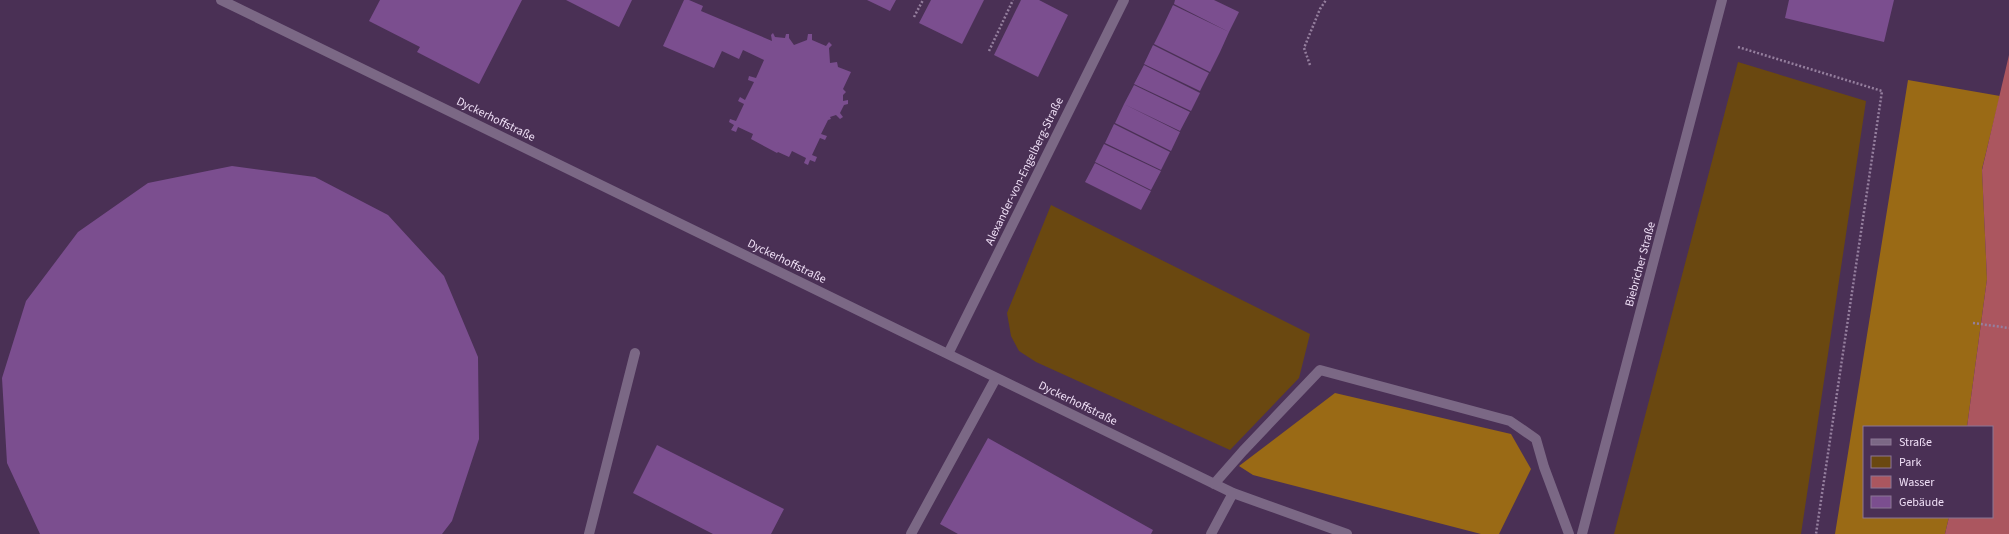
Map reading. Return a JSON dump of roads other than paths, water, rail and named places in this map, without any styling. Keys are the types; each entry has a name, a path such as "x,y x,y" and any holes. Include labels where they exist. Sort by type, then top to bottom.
{"street":[{"name":"Dyckerhoffstraße","path":"221,0 1214,484 1233,493 1347,534"},
{"name":"Alexander-von-Engelberg-Straße","path":"948,354 1124,0"},
{"name":"Biebricher Straße","path":"1582,534 1722,0"},
{"path":"589,534 635,353"},
{"path":"1214,484 1243,451 1320,370 1510,421 1536,439 1544,467 1569,534"},
{"path":"911,534 996,378"},
{"path":"1211,534 1233,493"}],"water":[{"path":"2009,55 2009,534 1945,534 1949,518 1993,518 1993,426 1967,426 1987,279 1982,170"}]}
